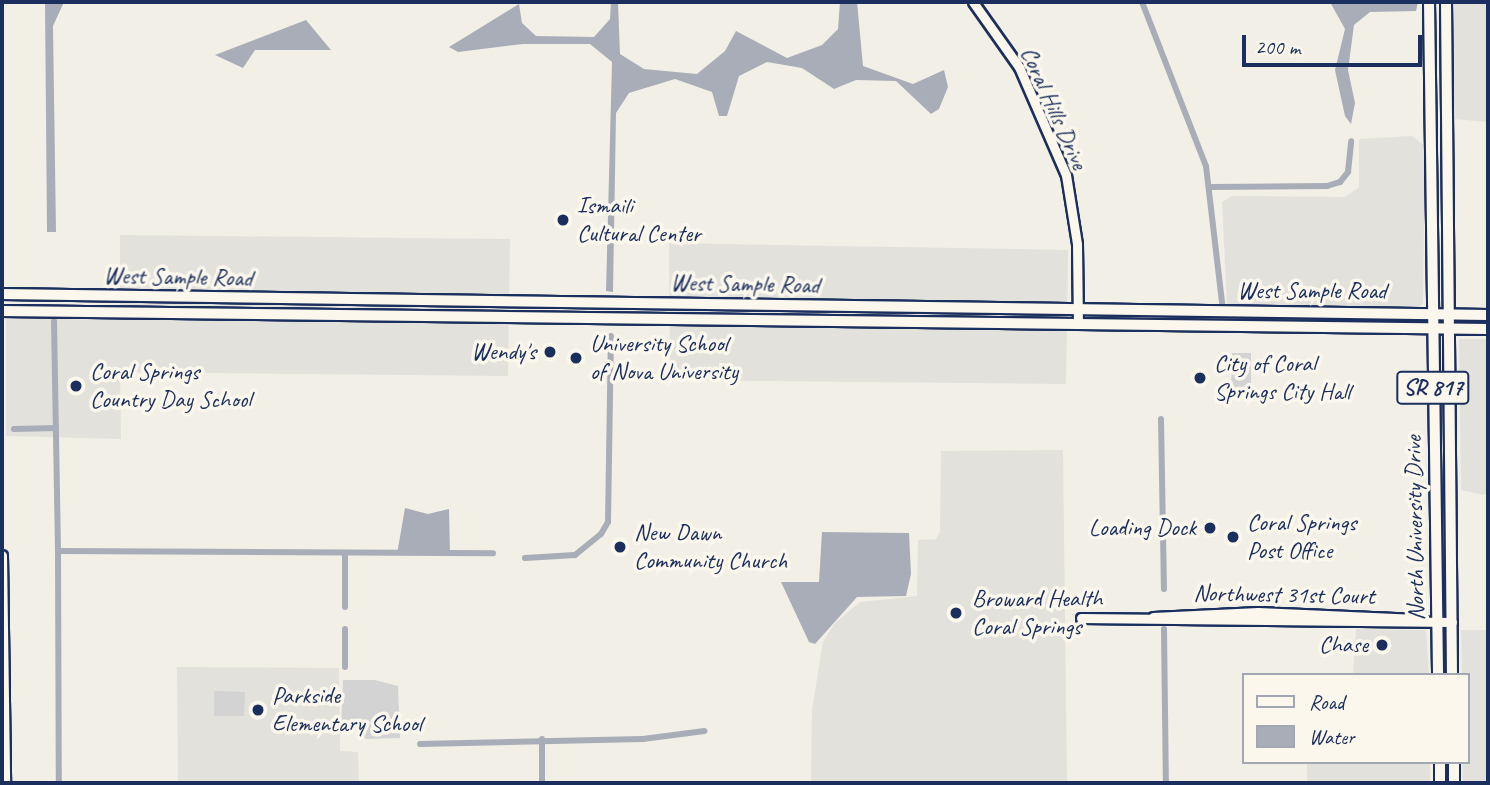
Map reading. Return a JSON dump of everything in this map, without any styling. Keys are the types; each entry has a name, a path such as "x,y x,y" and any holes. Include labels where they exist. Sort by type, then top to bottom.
{"main road":[{"name":"North University Drive","path":"1429,2 1431,328 1437,507 1438,673"},
{"name":"North University Drive","path":"1446,2 1452,673"},
{"path":"1430,16 1446,16"},
{"name":"West Sample Road","path":"2,294 1488,315"},
{"path":"282,314 319,300"},
{"path":"318,315 326,306 360,301"},
{"path":"812,320 873,314 883,307"},
{"path":"883,320 917,307"},
{"name":"West Sample Road","path":"2,310 1488,329"},
{"path":"1211,325 1256,319 1267,313"},
{"path":"1436,491 1450,517"},
{"path":"1437,507 1450,517"},
{"path":"2,556 5,783"},
{"path":"1440,764 1440,783"},
{"path":"1454,764 1454,783"}],"street":[{"name":"Coral Hills Drive","path":"973,2 1019,67 1066,175 1076,230 1077,323"},
{"name":"Northwest 31st Court","path":"1081,618 1144,619 1181,613 1258,612 1452,622"}],"shaded area":[{"path":"1452,2 1488,2 1488,122 1454,119"},
{"path":"1412,136 1425,146 1423,303 1418,308 1227,305 1222,202 1232,196 1345,197 1359,187 1359,139"},
{"path":"120,235 510,239 508,376 120,372 121,439 6,436 6,318 120,320"},
{"path":"669,243 1068,250 1066,384 670,380"},
{"path":"1459,339 1488,339 1488,492 1484,495 1461,490"},
{"path":"1232,353 1251,353 1251,389 1231,389"},
{"name":"Broward Health Coral Springs","path":"1063,450 1067,783 811,783 812,710 823,642 835,623 860,602 917,596 918,540 936,539 940,532 941,451"},
{"path":"1356,629 1426,630 1429,673 1353,673"},
{"path":"1461,630 1488,630 1488,783 1463,783 1462,764 1469,764 1469,673 1462,673"},
{"name":"Parkside Elementary School","path":"177,667 339,668 340,751 358,752 359,783 178,783"},
{"path":"343,680 375,680 398,686 400,738 366,739 354,729 341,727"},
{"path":"214,691 245,692 244,716 214,716"},
{"path":"1307,764 1430,764 1430,783 1307,783"}],"water":[{"path":"45,2 64,2 53,26 56,232 47,232"},
{"path":"611,2 618,2 620,54 644,69 697,74 725,51 736,31 787,58 822,45 838,29 840,2 857,2 863,66 913,84 944,70 948,87 939,109 931,114 896,81 856,80 834,89 802,68 767,62 739,76 727,116 719,116 712,92 675,79 629,93 616,113 613,292 606,291 612,62 590,44 523,44 458,52 449,47 519,4 522,23 536,36 594,37 610,19"},
{"path":"1330,2 1418,2 1416,11 1370,12 1354,25 1348,70 1355,103 1351,124 1345,116 1335,70 1345,29"},
{"path":"306,20 331,50 255,50 243,68 215,55"},
{"path":"405,508 428,514 449,509 450,553 397,554"},
{"path":"822,532 909,533 911,574 906,596 857,597 815,644 809,642 781,582 819,582"}],"waterway":[{"path":"1142,2 1206,166 1222,303"},
{"path":"1211,187 1327,186 1340,182 1348,172 1351,141"},
{"path":"54,321 58,551 493,553"},
{"path":"525,558 575,555 601,534 608,522 611,336"},
{"path":"1161,419 1164,589"},
{"path":"14,429 56,428"},
{"path":"58,551 59,783"},
{"path":"345,554 345,607"},
{"path":"345,629 345,667"},
{"path":"1164,629 1166,783"},
{"path":"420,744 643,739 704,731"},
{"path":"542,739 542,783"}],"place":[{"name":"Ismaili Cultural Center","path":"563,220"},
{"name":"Wendy's","path":"550,352"},
{"name":"University School of Nova University","path":"576,358"},
{"name":"City of Coral Springs City Hall","path":"1200,378"},
{"name":"Coral Springs Country Day School","path":"76,386"},
{"name":"Loading Dock","path":"1210,528"},
{"name":"Coral Springs Post Office","path":"1233,537"},
{"name":"New Dawn Community Church","path":"620,547"},
{"name":"Broward Health Coral Springs","path":"956,613"},
{"name":"Chase","path":"1382,645"},
{"name":"Parkside Elementary School","path":"258,710"}]}
